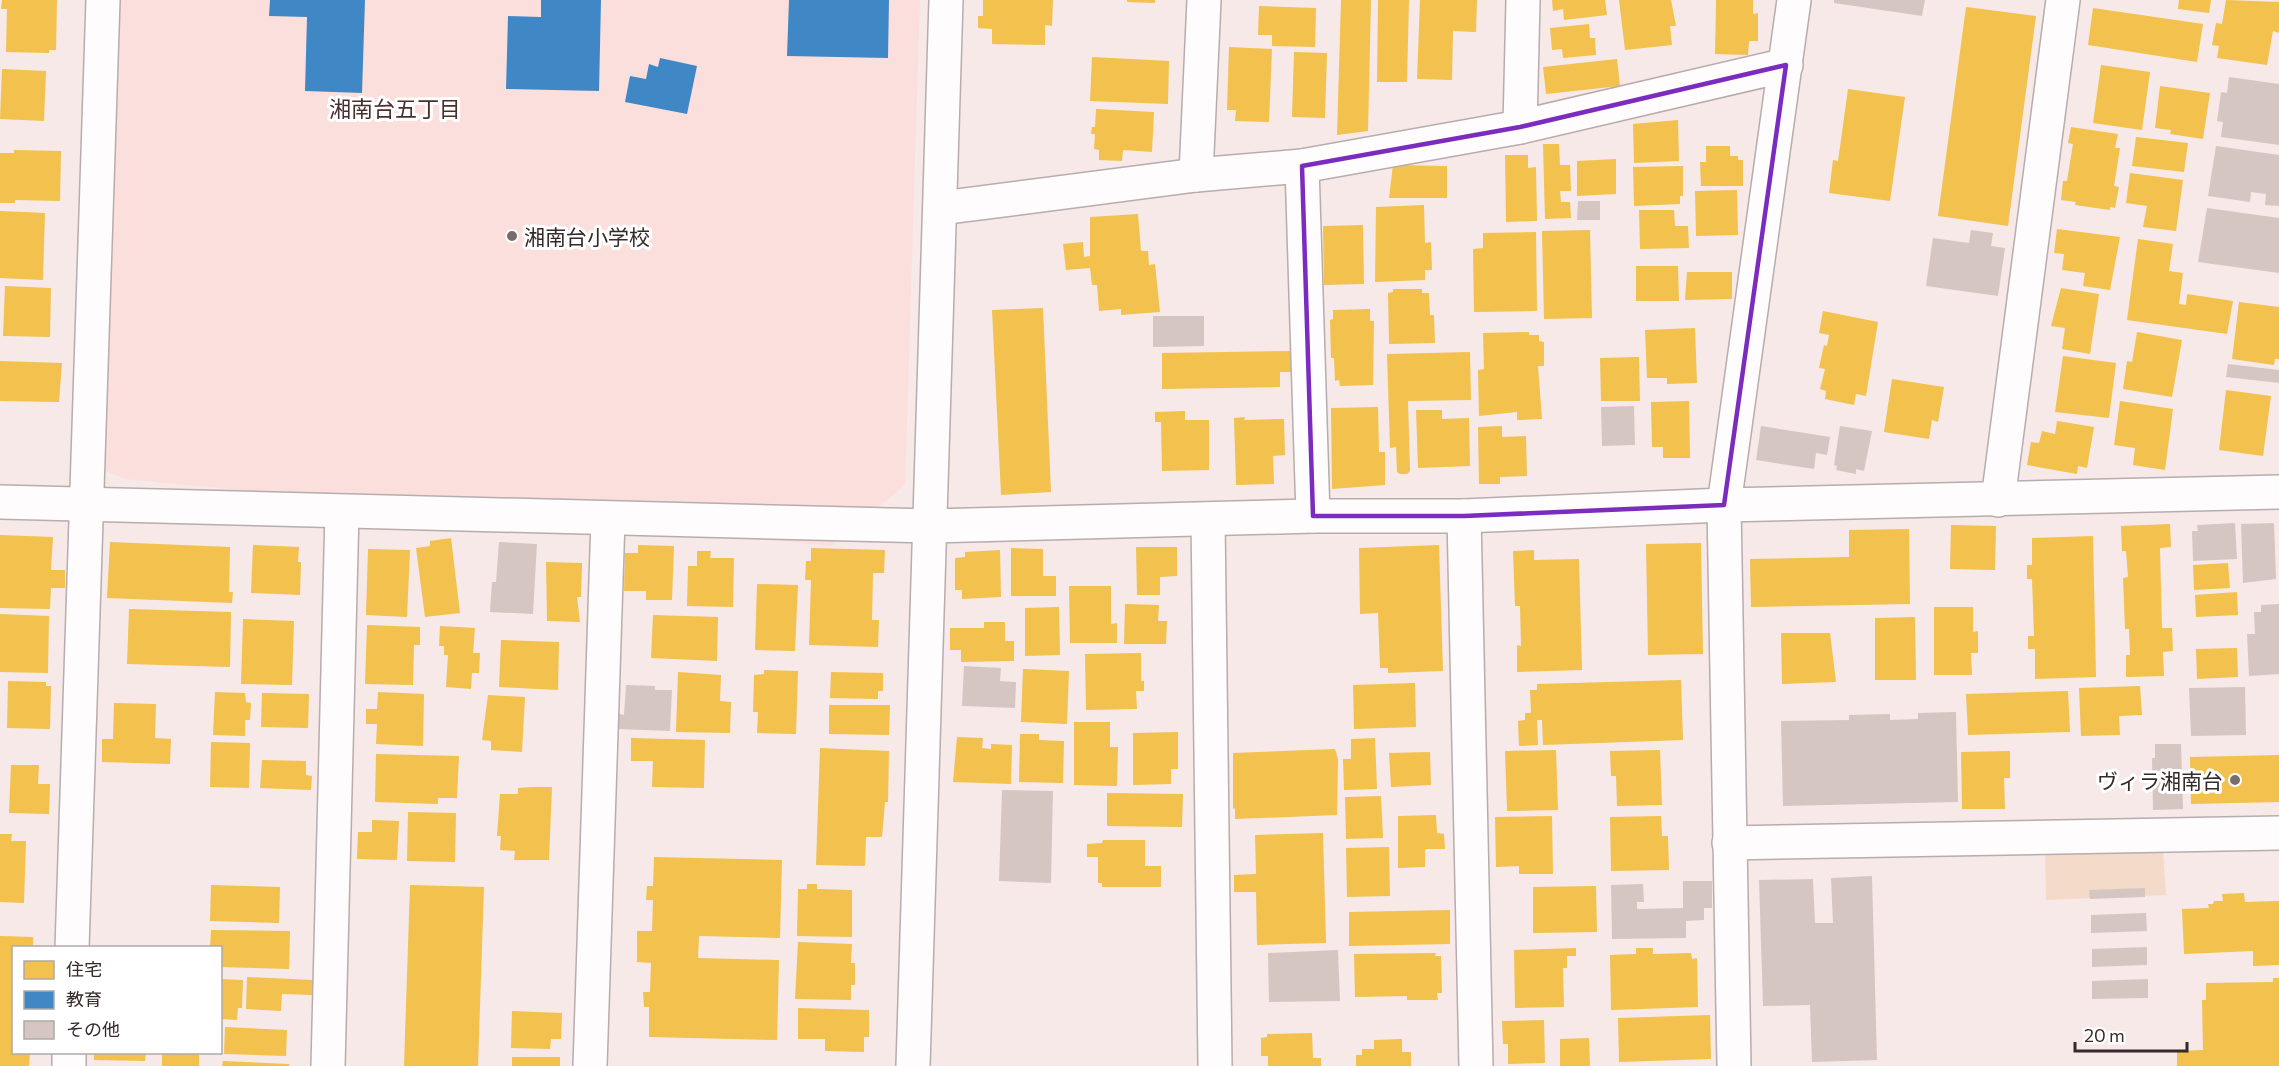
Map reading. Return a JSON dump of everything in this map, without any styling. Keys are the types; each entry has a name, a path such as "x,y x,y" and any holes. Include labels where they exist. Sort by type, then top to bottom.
{"street":[{"path":"72,946 103,0"},
{"path":"913,1066 946,0"},
{"path":"1196,175 1204,0"},
{"path":"1520,127 1523,0"},
{"path":"1734,1066 1724,505 1794,0"},
{"path":"1998,500 2063,0"},
{"path":"941,208 1196,175 1302,166 1520,127 1786,65"},
{"path":"1302,166 1313,516"},
{"path":"0,502 86,502 342,512 930,525 1313,516 1464,516 1724,505 2279,492"},
{"path":"328,1066 342,512"},
{"path":"1464,516 1476,1066"},
{"path":"590,1066 608,519"},
{"path":"1208,519 1215,1066"},
{"path":"1729,843 2279,833"}],"highlighted area":[{"path":"1786,65 1724,505 1464,516 1313,516 1302,166 1520,127"}],"shaded area":[{"name":"湘南台小学校","path":"119,0 920,0 905,485 831,546 125,479 105,471"},
{"path":"2162,835 2166,895 2046,900 2045,840"}],"building: 住宅":[{"path":"2,0 57,0 56,50 49,50 49,53 6,52 7,9 1,9"},
{"path":"983,0 1053,0 1052,26 1045,25 1045,45 992,44 992,29 978,28 978,16 983,16"},
{"path":"1127,0 1155,0 1155,3 1127,2"},
{"path":"1341,0 1371,0 1368,131 1337,135"},
{"path":"1378,0 1409,0 1407,82 1377,82"},
{"path":"1420,0 1477,0 1476,32 1453,31 1452,80 1417,79"},
{"path":"1552,0 1605,0 1607,15 1564,20 1563,9 1553,11"},
{"path":"1619,0 1671,0 1676,26 1670,26 1672,45 1625,50"},
{"path":"1716,0 1753,0 1753,14 1758,13 1758,41 1749,41 1748,55 1715,54"},
{"path":"2179,0 2211,0 2209,13 2178,9"},
{"path":"2226,0 2279,2 2279,33 2273,31 2267,65 2217,58 2219,46 2212,45 2216,23 2222,24"},
{"path":"1259,6 1316,8 1315,47 1272,46 1272,35 1258,35"},
{"path":"1966,7 2036,16 2008,226 1938,216"},
{"path":"2093,8 2203,24 2197,62 2088,45"},
{"path":"1589,24 1590,38 1595,38 1596,55 1563,58 1562,49 1552,50 1550,28"},
{"path":"1229,47 1272,49 1269,122 1235,121 1236,110 1227,110"},
{"path":"1294,52 1327,53 1325,118 1292,117"},
{"path":"1092,57 1169,61 1168,104 1090,101"},
{"path":"1617,59 1620,86 1546,94 1543,67"},
{"path":"2101,65 2150,72 2142,130 2093,123"},
{"path":"2,69 46,71 44,121 0,119"},
{"path":"2160,86 2210,93 2203,139 2170,134 2171,130 2155,128"},
{"path":"1848,89 1905,97 1890,201 1829,193 1833,160 1838,161"},
{"path":"1096,109 1154,112 1152,152 1123,150 1122,161 1099,160 1099,150 1094,149 1095,134 1091,134 1092,127 1095,127"},
{"path":"1678,120 1679,161 1634,163 1633,124"},
{"path":"2071,127 2118,134 2115,148 2120,148 2114,186 2119,187 2115,208 2110,207 2110,210 2075,205 2076,202 2061,200 2063,181 2067,181 2073,144 2068,143"},
{"path":"2136,137 2188,143 2184,172 2132,166"},
{"path":"1543,144 1559,144 1560,165 1570,165 1571,191 1560,191 1561,202 1570,202 1571,218 1545,219"},
{"path":"1706,146 1730,146 1730,156 1738,156 1738,160 1743,160 1743,186 1701,186 1700,162 1706,162"},
{"path":"14,150 61,151 60,201 15,200 15,203 0,203 0,153 14,153"},
{"path":"1505,155 1528,155 1528,168 1536,167 1537,221 1506,222"},
{"path":"1616,159 1616,194 1577,196 1577,161"},
{"path":"1393,165 1447,166 1447,198 1389,198"},
{"path":"1683,166 1683,196 1680,196 1680,204 1634,206 1633,167"},
{"path":"2130,173 2183,180 2176,231 2143,227 2147,206 2126,203"},
{"path":"1737,190 1738,235 1696,236 1695,191"},
{"path":"1424,205 1425,243 1431,242 1432,270 1425,270 1425,280 1375,282 1376,207"},
{"path":"1639,210 1674,210 1675,226 1688,226 1689,248 1640,249"},
{"path":"0,211 45,213 43,280 0,278"},
{"path":"1138,214 1141,251 1148,251 1149,265 1155,264 1160,312 1121,315 1121,309 1099,311 1097,285 1092,285 1090,268 1066,270 1063,244 1083,242 1084,257 1090,256 1090,217"},
{"path":"1363,225 1364,284 1324,285 1323,226"},
{"path":"2057,229 2120,237 2110,290 2083,286 2085,273 2062,270 2064,254 2054,253"},
{"path":"1590,230 1592,318 1544,319 1542,231"},
{"path":"1536,232 1537,311 1474,312 1473,249 1483,248 1483,233"},
{"path":"2138,239 2173,244 2169,271 2183,273 2179,304 2186,305 2187,294 2233,301 2227,334 2127,320"},
{"path":"1636,266 1678,266 1679,301 1636,301"},
{"path":"1687,272 1732,272 1732,299 1685,300"},
{"path":"5,286 51,288 50,337 3,336"},
{"path":"2061,288 2099,294 2090,354 2062,349 2065,328 2051,326"},
{"path":"1393,289 1422,289 1422,293 1429,293 1430,315 1434,315 1435,343 1389,344 1388,293 1393,292"},
{"path":"2239,302 2279,307 2279,359 2275,359 2274,365 2232,359"},
{"path":"1043,308 1051,492 1001,495 992,310"},
{"path":"1370,309 1370,321 1374,321 1373,385 1340,386 1339,380 1335,381 1334,358 1331,358 1330,320 1333,319 1333,310"},
{"path":"1823,311 1878,322 1866,396 1856,394 1854,405 1825,399 1826,391 1820,389 1825,369 1819,368 1824,345 1827,346 1829,335 1819,333"},
{"path":"1695,328 1697,383 1667,384 1667,378 1647,378 1645,330"},
{"path":"1529,332 1529,335 1539,335 1539,341 1544,342 1544,366 1538,366 1542,419 1517,420 1517,412 1479,416 1478,370 1484,369 1483,333"},
{"path":"2137,332 2182,340 2172,397 2123,389 2127,361 2132,362"},
{"path":"1293,351 1293,372 1280,372 1280,387 1162,389 1162,353"},
{"path":"1470,352 1471,400 1408,401 1410,471 1407,474 1400,474 1397,472 1396,447 1390,448 1387,354"},
{"path":"2063,356 2116,363 2109,418 2055,412"},
{"path":"1639,357 1640,401 1601,401 1600,358"},
{"path":"0,361 62,363 59,402 0,401"},
{"path":"1892,379 1944,387 1938,422 1932,420 1929,439 1884,432"},
{"path":"2226,390 2271,396 2263,456 2219,450"},
{"path":"1689,401 1690,458 1663,458 1663,447 1652,447 1651,402"},
{"path":"2120,401 2173,409 2165,470 2133,465 2135,448 2114,445"},
{"path":"1378,407 1379,452 1385,452 1385,485 1332,489 1331,408"},
{"path":"1416,410 1442,410 1442,419 1469,418 1470,466 1418,468"},
{"path":"1185,411 1185,420 1209,420 1209,470 1162,471 1161,422 1155,422 1155,412"},
{"path":"1245,417 1244,420 1284,419 1285,455 1273,456 1274,484 1236,485 1234,418"},
{"path":"2057,421 2094,427 2087,468 2078,466 2077,474 2027,465 2031,442 2039,443 2042,431 2055,434"},
{"path":"1502,426 1502,437 1526,436 1527,476 1500,477 1500,484 1479,484 1478,427"},
{"path":"2170,524 2171,547 2160,548 2162,628 2172,628 2173,651 2163,652 2164,676 2126,677 2126,655 2130,655 2129,629 2125,629 2123,578 2128,577 2126,551 2122,551 2121,526"},
{"path":"1951,525 1996,526 1995,570 1950,569"},
{"path":"1909,529 1910,604 1751,607 1750,559 1849,557 1849,530"},
{"path":"0,535 53,537 51,570 65,570 65,588 51,588 50,609 0,608"},
{"path":"2093,536 2096,677 2035,679 2035,649 2028,649 2028,636 2034,636 2032,579 2027,579 2027,565 2032,565 2032,538"},
{"path":"451,538 460,613 425,617 416,548 430,546 430,541"},
{"path":"110,542 230,547 229,592 233,592 232,603 107,598"},
{"path":"1701,543 1703,654 1648,655 1646,544"},
{"path":"253,545 299,547 300,595 251,593"},
{"path":"638,545 674,546 672,600 646,600 646,591 624,591 625,553 638,553"},
{"path":"1439,545 1443,671 1388,673 1388,668 1380,668 1378,613 1360,614 1359,548"},
{"path":"1136,547 1177,547 1177,576 1160,577 1160,595 1137,595"},
{"path":"811,548 885,550 884,573 873,573 872,620 879,620 878,647 809,645 811,580 805,580 806,561 811,561"},
{"path":"1011,548 1043,549 1043,576 1056,576 1056,596 1011,596"},
{"path":"368,549 410,550 407,617 366,615"},
{"path":"1000,550 1001,597 962,599 962,590 955,590 955,558 965,557 965,552"},
{"path":"1534,550 1534,560 1579,559 1582,670 1517,672 1517,645 1521,646 1520,606 1515,606 1513,551"},
{"path":"697,551 711,551 710,558 734,558 733,607 687,606 688,566 697,566"},
{"path":"546,562 582,563 581,597 577,597 580,622 547,621"},
{"path":"2228,563 2230,588 2194,590 2193,565"},
{"path":"757,584 798,585 795,651 755,650"},
{"path":"1069,586 1111,586 1111,624 1117,623 1117,643 1070,643"},
{"path":"2237,592 2238,615 2196,617 2195,595"},
{"path":"1125,604 1159,605 1158,621 1167,621 1166,644 1124,644"},
{"path":"1059,607 1060,655 1025,656 1025,608"},
{"path":"1934,607 1973,607 1973,632 1978,631 1978,653 1971,653 1972,675 1934,675"},
{"path":"129,609 231,612 230,667 127,664"},
{"path":"0,614 49,616 48,673 0,672"},
{"path":"653,615 718,617 717,661 651,658"},
{"path":"1915,617 1916,680 1875,680 1875,618"},
{"path":"243,619 294,621 292,685 241,684"},
{"path":"984,622 1005,622 1005,641 1014,641 1014,661 961,662 961,650 950,650 950,628 984,628"},
{"path":"367,625 420,627 420,645 414,645 413,685 365,684"},
{"path":"440,626 475,628 473,653 480,653 479,673 472,673 471,689 446,687 448,655 444,655 444,646 439,646"},
{"path":"1781,633 1830,633 1836,682 1782,684"},
{"path":"501,640 559,642 558,690 499,687"},
{"path":"2237,648 2238,677 2197,679 2196,649"},
{"path":"1141,653 1141,681 1144,681 1144,691 1136,691 1137,709 1086,710 1085,654"},
{"path":"1023,669 1069,671 1067,724 1021,722"},
{"path":"764,670 798,671 796,734 757,733 758,712 753,712 754,675 764,674"},
{"path":"678,672 721,675 720,701 731,702 730,733 676,732"},
{"path":"831,672 883,673 883,691 878,691 878,699 830,698"},
{"path":"1681,680 1683,740 1543,745 1542,720 1537,720 1538,745 1519,746 1518,721 1525,720 1525,713 1531,713 1530,690 1537,690 1537,684"},
{"path":"8,681 46,682 46,686 51,686 50,729 7,728"},
{"path":"1415,683 1416,727 1354,729 1353,685"},
{"path":"2140,686 2142,715 2119,716 2120,735 2081,736 2079,688"},
{"path":"2068,691 2070,732 1968,735 1966,694"},
{"path":"215,692 245,693 246,702 251,703 250,720 245,720 245,736 213,735"},
{"path":"378,692 424,694 423,746 376,744 377,724 366,724 366,709 377,709"},
{"path":"262,693 309,694 308,728 261,727"},
{"path":"488,695 525,697 522,752 491,750 491,741 482,740"},
{"path":"114,703 156,704 155,738 171,739 170,764 102,762 102,739 113,739"},
{"path":"829,705 890,705 889,735 829,734"},
{"path":"1074,722 1110,722 1110,747 1118,747 1117,786 1074,785"},
{"path":"1178,732 1178,769 1171,769 1171,784 1133,785 1133,733"},
{"path":"1020,734 1039,734 1039,740 1064,741 1063,783 1019,782"},
{"path":"957,737 983,738 982,748 991,749 991,744 1012,745 1011,784 953,782"},
{"path":"631,738 705,740 704,788 652,787 653,761 631,761"},
{"path":"1375,738 1377,789 1344,790 1343,759 1351,759 1351,739"},
{"path":"211,742 250,743 249,788 210,787"},
{"path":"820,748 889,751 888,802 885,802 882,837 866,837 865,866 816,865"},
{"path":"1335,749 1338,759 1337,815 1235,819 1233,753"},
{"path":"1556,750 1558,810 1507,811 1505,751"},
{"path":"1660,750 1662,805 1617,806 1616,776 1611,776 1610,751"},
{"path":"2010,751 2010,778 2004,778 2005,809 1962,809 1961,752"},
{"path":"1430,752 1431,785 1391,787 1389,753"},
{"path":"376,754 459,756 457,798 438,798 438,804 375,802"},
{"name":"ヴィラ湘南台","path":"2279,755 2279,802 2191,804 2190,757"},
{"path":"262,760 306,761 306,775 312,776 311,790 260,788"},
{"path":"11,765 39,765 38,784 50,784 49,814 9,813"},
{"path":"552,787 549,860 514,860 515,851 500,850 501,836 497,836 500,794 518,794 518,788"},
{"path":"1107,793 1183,794 1182,827 1107,826"},
{"path":"1381,796 1383,838 1346,839 1345,797"},
{"path":"408,812 456,813 455,862 407,861"},
{"path":"1436,815 1437,833 1444,834 1445,849 1425,849 1425,867 1398,868 1398,816"},
{"path":"1552,816 1553,874 1519,874 1519,866 1496,867 1495,817"},
{"path":"1661,816 1662,836 1668,836 1669,870 1611,871 1610,817"},
{"path":"372,820 399,821 397,860 357,859 358,832 372,832"},
{"path":"1323,833 1326,943 1257,945 1256,892 1234,892 1234,875 1256,874 1255,835"},
{"path":"0,834 12,834 11,841 26,841 24,903 0,902"},
{"path":"1103,840 1145,840 1145,866 1161,866 1161,887 1102,887 1102,883 1098,883 1098,857 1087,857 1087,844 1102,843"},
{"path":"1389,847 1390,896 1347,897 1346,848"},
{"path":"654,857 782,860 780,938 699,936 698,958 779,960 777,1040 649,1037 649,1007 644,1007 643,992 650,992 651,963 637,962 637,931 652,931 653,900 646,900 647,886 653,886"},
{"path":"807,884 817,884 817,889 852,890 852,937 797,936 798,889 807,889"},
{"path":"211,885 280,887 279,923 210,921"},
{"path":"410,885 484,887 478,1066 404,1066"},
{"path":"1596,886 1597,932 1533,933 1533,887"},
{"path":"2244,893 2245,902 2279,901 2279,965 2253,966 2253,951 2184,954 2182,909 2209,908 2208,904 2213,904 2214,901 2223,901 2222,894"},
{"path":"1450,910 1450,944 1349,946 1349,912"},
{"path":"211,930 290,931 289,969 222,967 222,946 210,946"},
{"path":"0,936 33,937 33,946 12,946 12,1054 30,1054 29,1066 0,1066"},
{"path":"798,942 852,944 851,963 855,963 855,985 851,985 851,1000 795,999"},
{"path":"1576,948 1576,956 1567,956 1567,968 1563,968 1564,1007 1515,1008 1514,950"},
{"path":"1636,948 1653,948 1653,954 1691,953 1692,959 1697,958 1698,1007 1611,1010 1610,955 1636,954"},
{"path":"1436,953 1435,956 1441,956 1442,993 1437,993 1438,1000 1407,1000 1407,996 1355,997 1354,954"},
{"path":"247,977 313,980 312,995 282,994 281,1011 246,1009"},
{"path":"2273,978 2279,978 2279,1066 2177,1066 2177,1051 2203,1050 2202,1000 2206,1000 2206,983 2273,982"},
{"path":"222,979 243,980 242,1008 238,1008 237,1020 222,1019"},
{"path":"798,1008 869,1010 869,1037 864,1037 864,1052 825,1051 825,1039 798,1039"},
{"path":"512,1011 562,1013 561,1039 551,1039 550,1049 511,1048"},
{"path":"1710,1015 1711,1059 1619,1062 1618,1018"},
{"path":"1544,1020 1545,1063 1508,1064 1508,1044 1503,1044 1502,1021"},
{"path":"225,1027 287,1030 286,1056 224,1054"},
{"path":"1312,1033 1313,1058 1321,1058 1321,1066 1268,1066 1268,1056 1261,1056 1261,1038 1267,1037 1267,1034"},
{"path":"1589,1038 1590,1066 1560,1066 1560,1039"},
{"path":"1402,1039 1402,1052 1411,1052 1411,1066 1356,1066 1356,1055 1362,1055 1362,1049 1374,1049 1374,1040"},
{"path":"94,1054 146,1054 145,1061 94,1060"},
{"path":"162,1054 199,1054 199,1066 162,1066"},
{"path":"512,1057 560,1057 560,1066 512,1066"},
{"path":"223,1061 289,1064 289,1066 222,1066"}],"building: 教育":[{"path":"270,0 365,0 362,93 305,91 307,17 269,16"},
{"path":"541,0 601,0 599,91 506,89 508,16 541,17"},
{"path":"789,0 889,0 888,58 787,56"},
{"path":"660,58 697,66 687,114 625,102 630,76 646,79 649,64 658,67"}],"building: その他":[{"path":"1834,0 1925,0 1922,16 1834,3"},
{"path":"2229,77 2279,84 2279,145 2221,137 2223,122 2217,121 2221,92 2227,93"},
{"path":"2216,146 2279,155 2279,206 2265,205 2266,194 2251,192 2250,202 2208,196"},
{"path":"1578,201 1600,201 1600,220 1577,220"},
{"path":"2207,208 2279,218 2279,273 2198,262"},
{"path":"1971,230 1993,233 1991,246 2005,248 1998,296 1926,286 1933,238 1969,243"},
{"path":"1153,316 1204,316 1204,346 1153,347"},
{"path":"2228,364 2279,370 2279,383 2226,377"},
{"path":"1634,406 1635,445 1602,446 1601,407"},
{"path":"1761,426 1830,437 1827,455 1816,453 1814,469 1756,460"},
{"path":"1840,426 1872,431 1864,471 1856,469 1856,474 1836,470 1837,466 1834,465"},
{"path":"2235,523 2237,559 2193,561 2192,531 2198,531 2197,525"},
{"path":"2274,523 2276,579 2243,583 2241,524"},
{"path":"499,542 537,544 533,614 490,612 492,582 496,582"},
{"path":"2279,604 2279,674 2249,676 2247,634 2255,634 2254,612 2261,612 2261,605"},
{"path":"964,666 1001,668 1000,681 1016,682 1015,708 962,706"},
{"path":"626,685 655,686 655,690 672,690 670,731 618,729 619,714 624,715"},
{"path":"2245,687 2246,735 2191,736 2189,688"},
{"path":"1956,712 1958,802 1783,806 1781,721 1849,720 1849,715 1890,714 1890,720 1918,719 1918,713"},
{"path":"2155,744 2181,744 2183,809 2153,810 2152,758 2155,758"},
{"path":"1002,790 1053,791 1051,883 999,881"},
{"path":"1872,876 1877,1060 1812,1062 1810,1005 1763,1006 1759,880 1813,879 1815,923 1833,923 1831,878"},
{"path":"1683,881 1712,881 1712,908 1704,908 1704,920 1686,921 1686,938 1612,939 1611,885 1643,884 1644,902 1637,902 1637,909 1683,908"},
{"path":"2145,888 2145,897 2090,899 2089,890"},
{"path":"2146,913 2147,931 2091,933 2091,915"},
{"path":"2147,947 2147,965 2092,967 2092,949"},
{"path":"1338,950 1340,1001 1269,1002 1268,953"},
{"path":"2148,979 2148,998 2092,999 2092,981"}],"place":[{"name":"湘南台小学校","path":"512,236"},
{"name":"ヴィラ湘南台","path":"2235,780"}],"district":[{"name":"湘南台五丁目","path":"395,108"}]}
